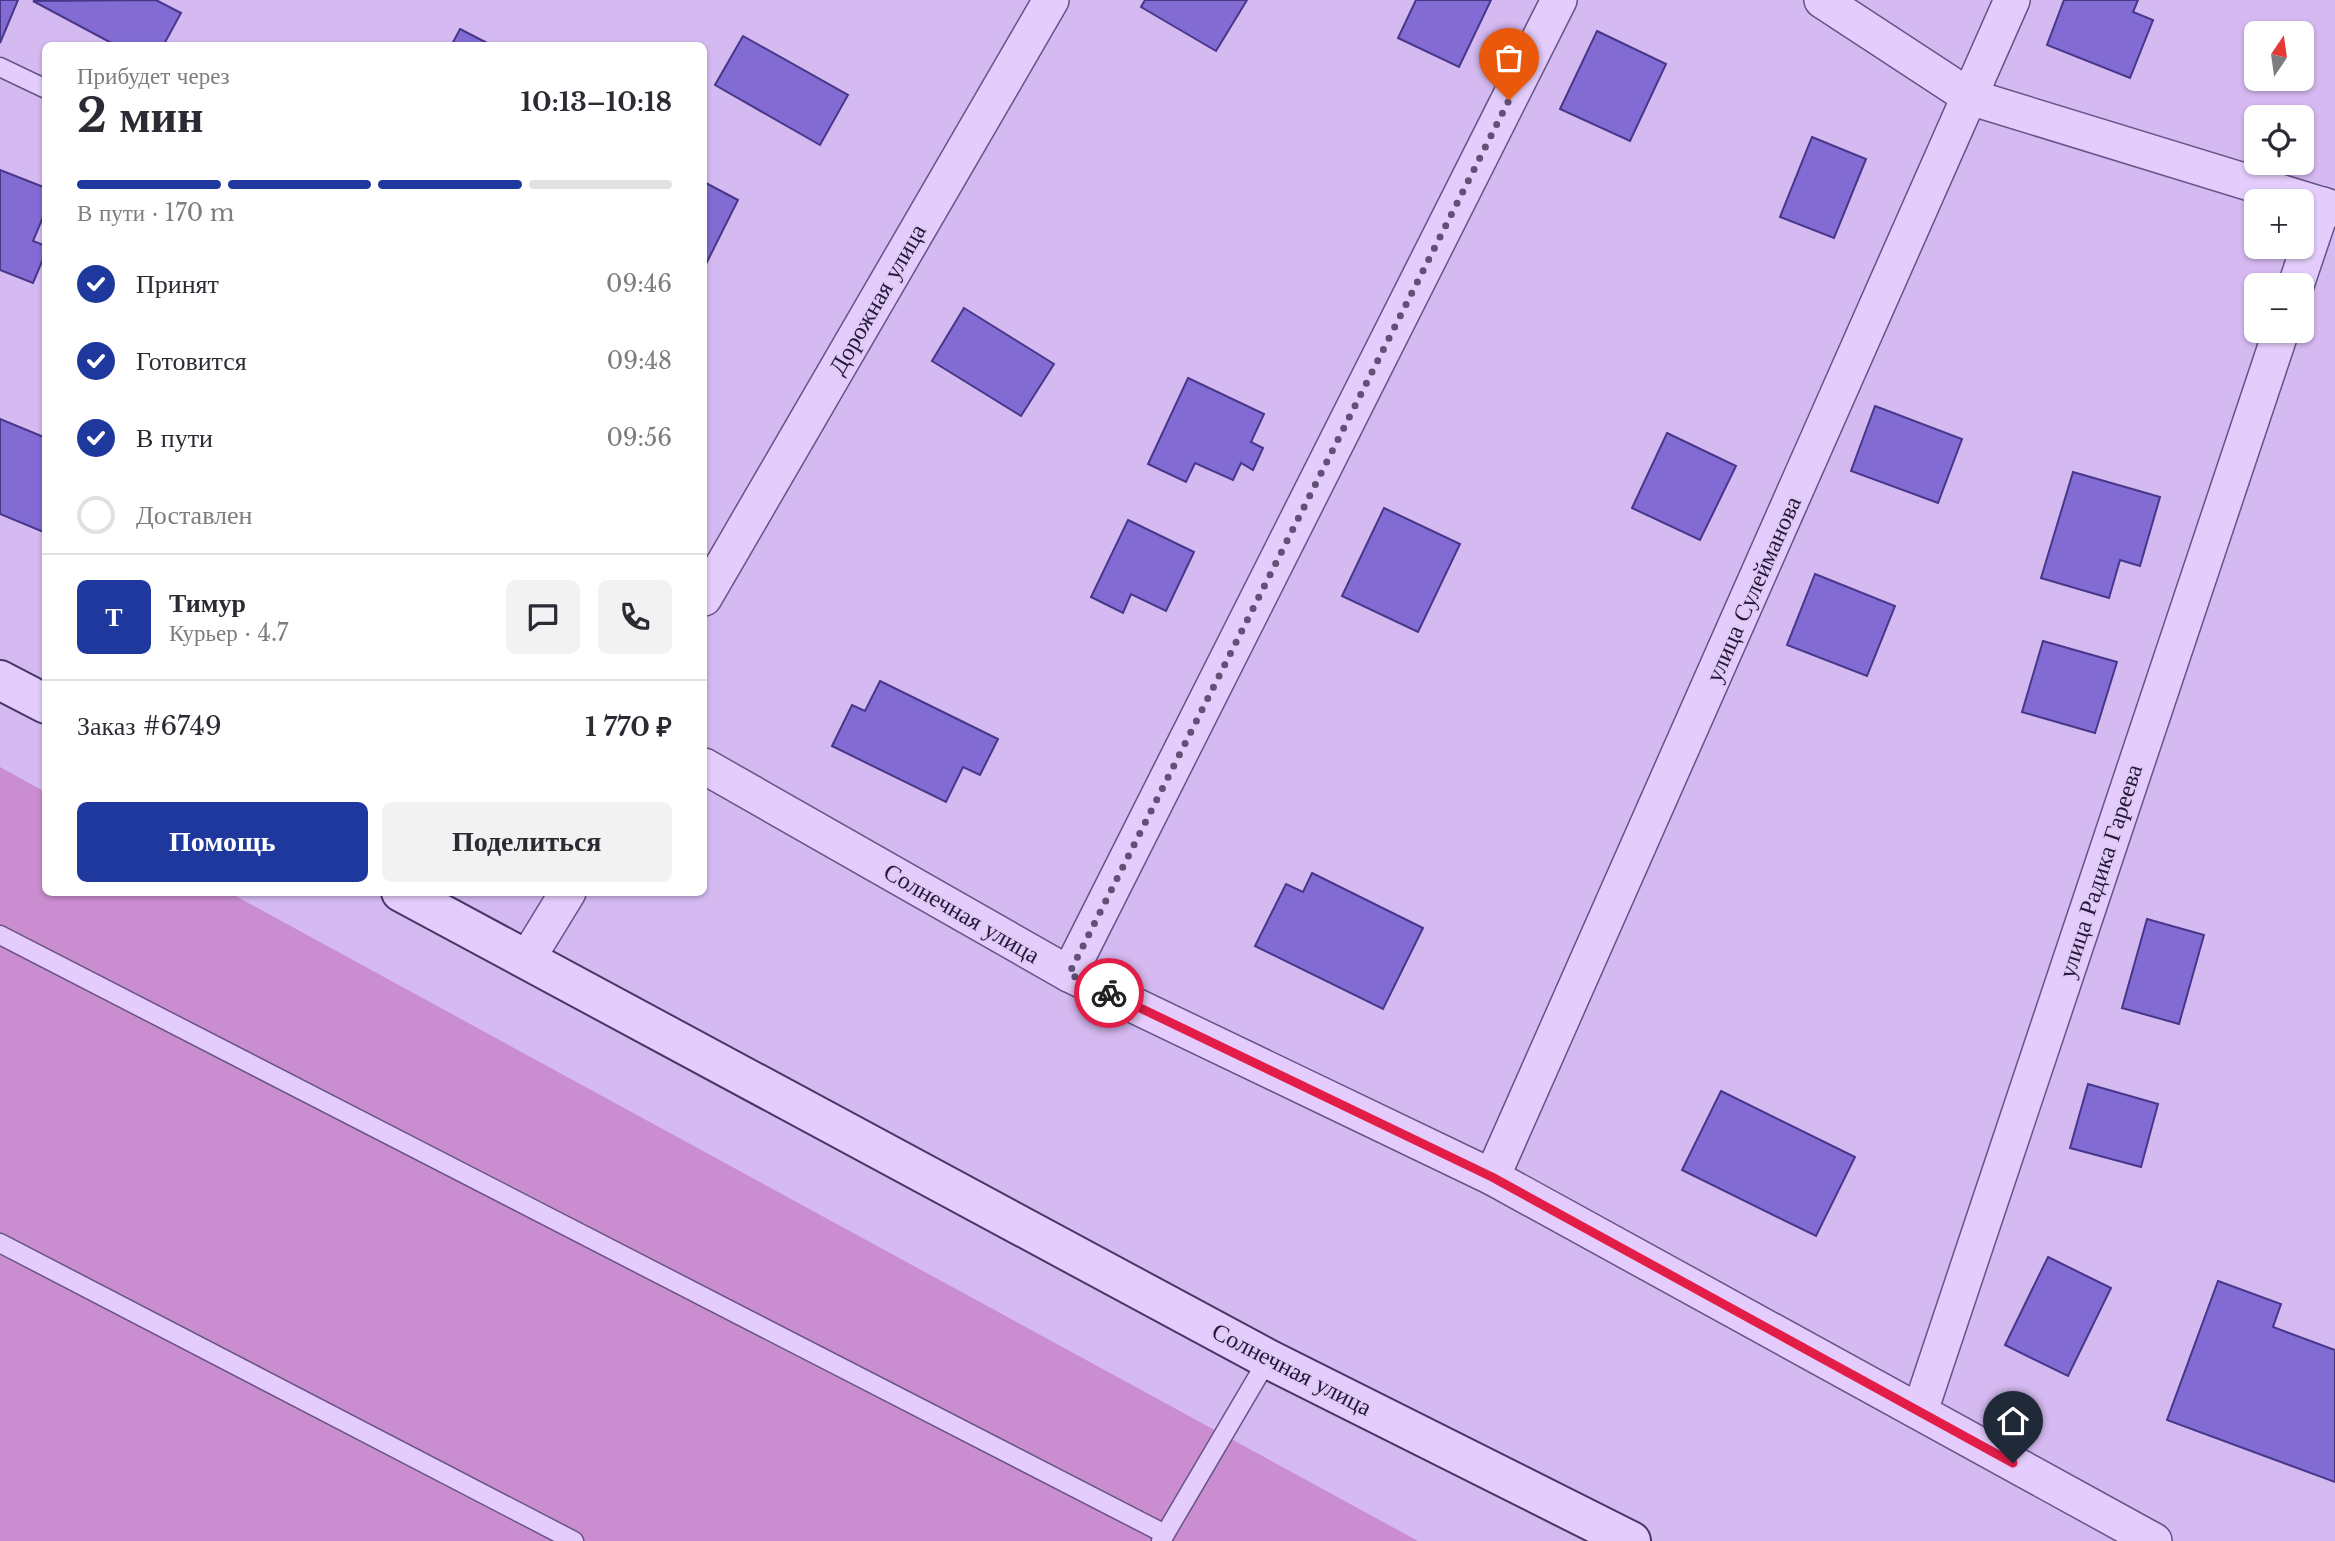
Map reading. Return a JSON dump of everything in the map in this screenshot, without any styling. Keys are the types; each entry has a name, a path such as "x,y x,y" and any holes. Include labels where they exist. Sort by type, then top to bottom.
{"main road":[{"path":"0,680 42,702"},
{"name":"Солнечная улица","path":"409,896 1268,1359 1631,1541"}],"street":[{"name":"Дорожная улица","path":"707,593 1051,0"},
{"path":"1069,974 1559,0"},
{"path":"1822,0 1970,97 2329,207 2301,273"},
{"name":"улица Сулейманова","path":"1492,1177 2012,0"},
{"name":"улица Радика Гареева","path":"1920,1411 2277,343"},
{"name":"Солнечная улица","path":"707,768 1069,974 1492,1177 2154,1541"},
{"path":"527,959 566,896"}],"lane":[{"path":"0,67 42,87"},
{"path":"0,934 1163,1537 1268,1359"},
{"path":"0,1243 574,1541"}],"shaded area":[{"path":"0,767 42,790 42,896 236,896 1418,1541 0,1541"}],"building":[{"path":"0,0 18,0 0,43"},
{"path":"156,0 181,13 165,42 110,42 33,1"},
{"path":"1145,0 1247,0 1216,51 1141,7"},
{"path":"1416,0 1491,0 1459,67 1398,38"},
{"path":"2064,0 2138,0 2133,12 2153,20 2130,78 2047,45"},
{"path":"460,29 485,42 453,42"},
{"path":"1597,31 1666,64 1630,141 1560,109"},
{"path":"743,36 848,95 820,145 715,85"},
{"path":"1812,137 1866,159 1834,238 1780,217"},
{"path":"0,170 42,186 42,220 33,241 42,244 42,262 33,283 0,270"},
{"path":"707,184 738,200 707,262"},
{"path":"964,308 1054,364 1021,416 932,361"},
{"path":"1188,378 1264,414 1251,442 1263,448 1253,470 1241,463 1233,480 1195,463 1186,482 1148,464"},
{"path":"1875,406 1962,439 1938,503 1851,471"},
{"path":"0,419 42,436 42,531 0,514"},
{"path":"1667,433 1736,466 1700,540 1632,508"},
{"path":"2073,472 2160,497 2140,566 2120,560 2109,598 2041,578"},
{"path":"1384,508 1460,544 1418,632 1342,596"},
{"path":"1128,520 1194,552 1166,611 1131,594 1123,613 1091,597"},
{"path":"1815,574 1895,606 1867,676 1787,645"},
{"path":"2043,641 2117,662 2095,733 2022,712"},
{"path":"880,681 998,739 980,775 963,767 946,802 832,746 852,705 865,711"},
{"path":"1312,873 1423,928 1383,1009 1255,946 1286,884 1303,892"},
{"path":"2147,919 2204,935 2179,1024 2122,1008"},
{"path":"2088,1084 2158,1104 2141,1167 2070,1148"},
{"path":"1721,1091 1855,1157 1816,1236 1682,1170"},
{"path":"2048,1257 2111,1288 2068,1376 2005,1345"},
{"path":"2218,1281 2281,1304 2273,1327 2335,1350 2335,1482 2167,1420"}],"way so far":[{"path":"1109,993 1069,974 1509,100"}],"route":[{"path":"1109,993 1492,1177 2013,1463"}]}
